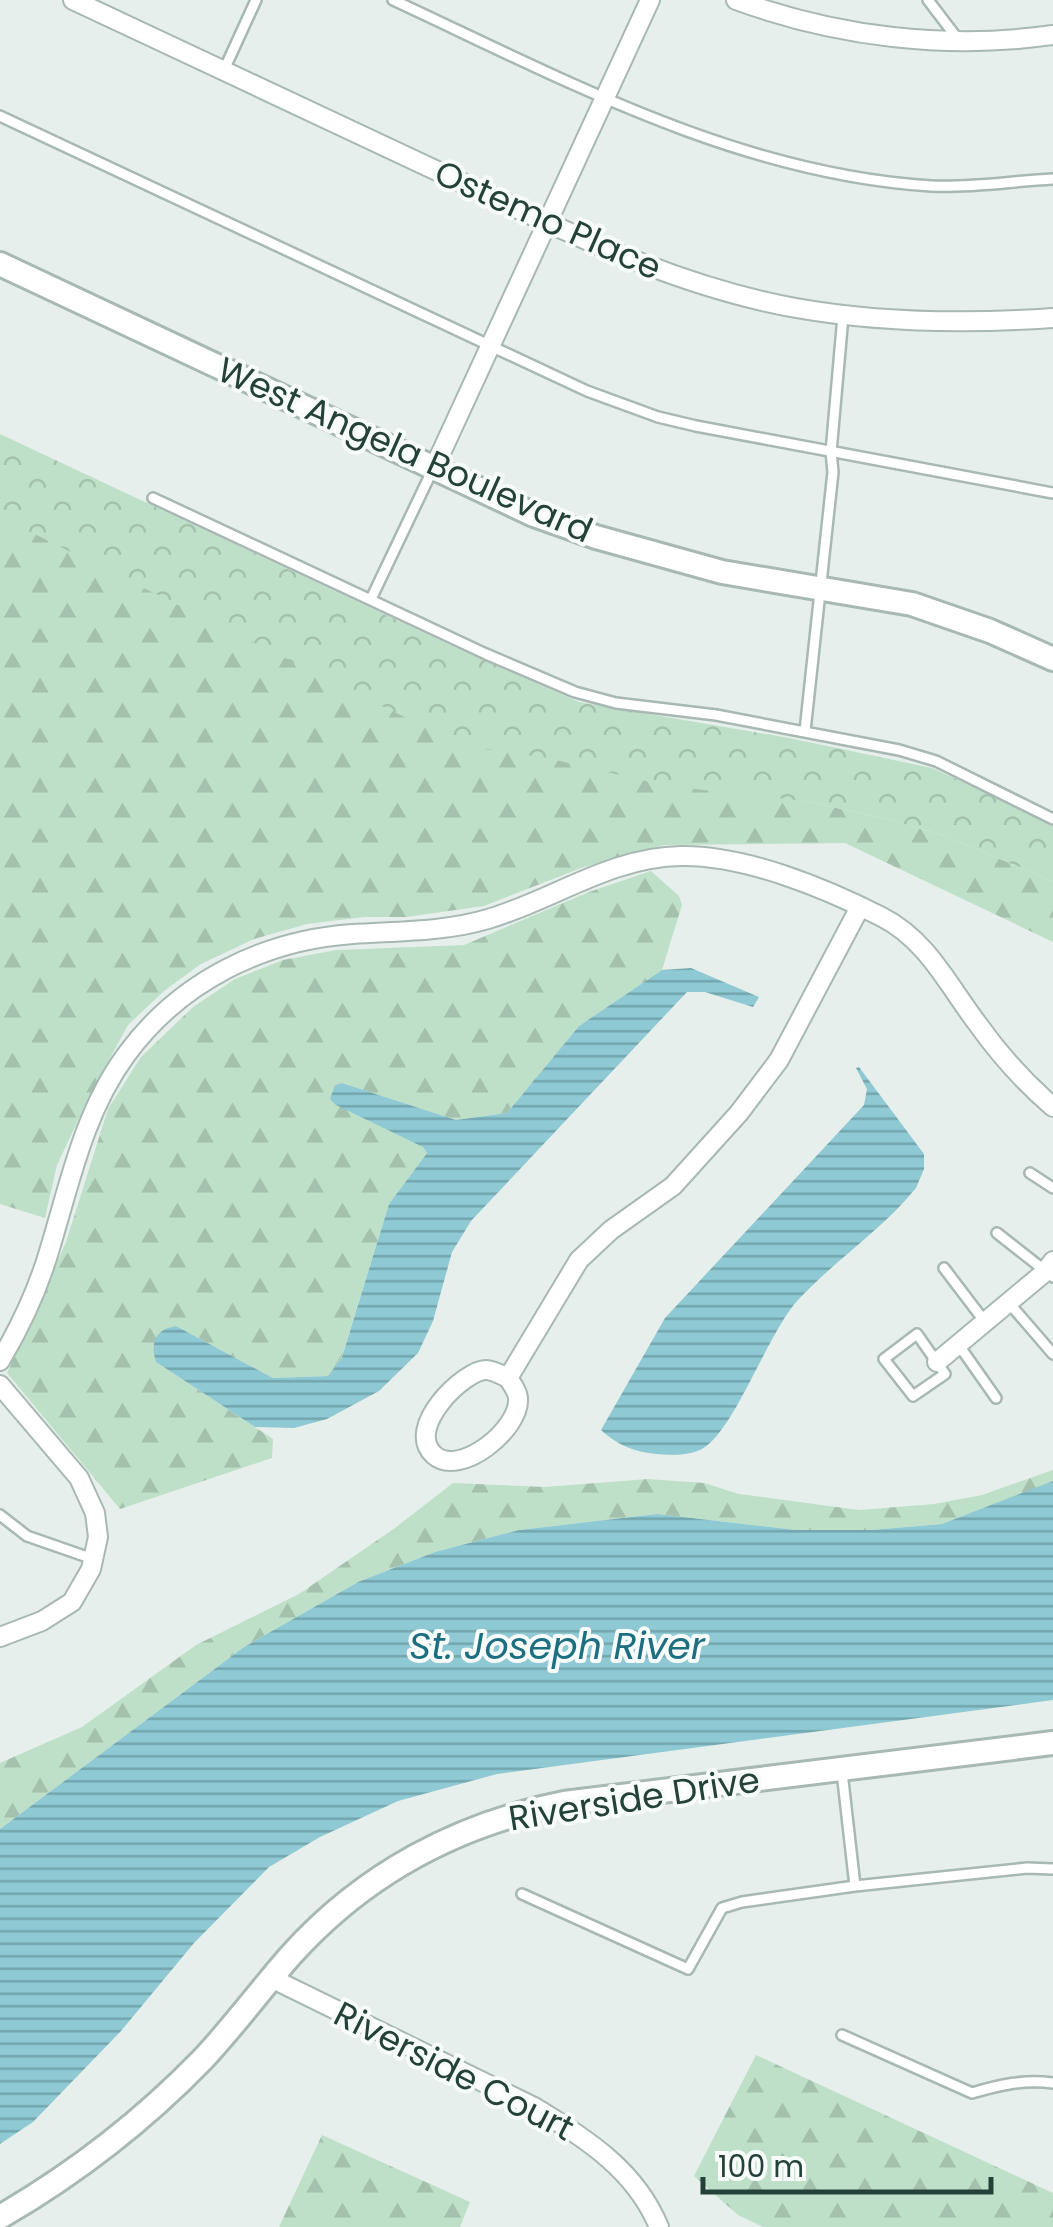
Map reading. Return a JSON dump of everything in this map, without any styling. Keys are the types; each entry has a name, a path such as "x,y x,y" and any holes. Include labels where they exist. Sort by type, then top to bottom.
{"street":[{"name":"Ostemo Place","path":"74,0 617,255 697,283 793,308 843,315 944,322 1053,318"},
{"path":"434,468 650,0"},
{"path":"736,0 854,32 959,41 1053,35"},
{"name":"West Angela Boulevard","path":"0,264 534,515 596,538 722,572 912,604 953,616 1053,660"},
{"path":"0,1361 35,1292 89,1124 109,1081 135,1044 167,1010 224,970 274,948 307,939 463,925 490,919 609,869 657,858 724,860 808,884 905,932 931,957 1004,1058 1053,1107"},
{"path":"508,1378 579,1260 610,1230 673,1186 739,1113 779,1060 860,907"},
{"path":"937,1362 1050,1270"},
{"path":"488,1370 508,1378 519,1396 516,1414 504,1433 461,1462 447,1462 436,1456 425,1444 423,1431 428,1417 471,1374 488,1370"},
{"path":"0,1385 88,1492 98,1538 94,1559 72,1602 42,1621 0,1637"},
{"name":"Riverside Drive","path":"0,2216 80,2167 128,2130 206,2056 322,1923 348,1900 427,1849 484,1824 564,1803 1053,1743"},
{"name":"Riverside Court","path":"271,1978 536,2108 576,2133 614,2160 635,2183 659,2227"}],"lane":[{"path":"224,71 256,0"},
{"path":"392,0 661,122 777,161 869,179 960,187 1053,180"},
{"path":"928,0 959,41"},
{"path":"0,116 587,391 658,417 1053,492"},
{"path":"806,731 833,472 831,452 843,315"},
{"path":"371,599 434,468"},
{"path":"152,498 575,692 616,703 716,714 899,750 936,762 1053,819"},
{"path":"1030,1173 1053,1188"},
{"path":"997,1233 1050,1270"},
{"path":"944,1268 985,1322"},
{"path":"1009,1302 1053,1354"},
{"path":"918,1334 937,1362 946,1374 913,1396 884,1359 918,1334"},
{"path":"958,1344 996,1398"},
{"path":"0,1515 27,1536 94,1559"},
{"path":"842,1769 856,1886"},
{"path":"522,1894 688,1969 722,1908 742,1902 856,1886 1027,1868 1053,1869"},
{"path":"842,2035 972,2093 1033,2080 1053,2083"}],"green space":[{"path":"0,434 579,702 789,738 932,768 1053,824 1053,881 945,836 887,819 805,801 667,786 547,758 463,746 0,517"},
{"path":"0,488 805,801 945,836 1053,881 1053,942 845,843 664,845 581,868 484,906 406,917 307,924 254,939 201,964 164,991 128,1025 91,1093 57,1165 45,1218 0,1204"},
{"path":"651,871 679,896 682,905 662,970 579,1026 507,1113 456,1120 342,1083 335,1085 427,1153 389,1204 342,1356 329,1376 273,1378 176,1326 156,1362 273,1439 272,1458 120,1509 7,1373 66,1242 108,1109 141,1057 193,1007 235,979 283,960 336,950 464,945 589,892"},
{"path":"1053,1470 1053,1481 1045,1485 942,1524 871,1530 796,1530 657,1514 519,1530 435,1552 358,1582 244,1647 0,1829 0,1763 82,1727 196,1645 299,1594 453,1483 545,1487 648,1479 704,1483 739,1494 859,1510 934,1504 982,1495"},
{"path":"756,2055 1053,2193 1053,2227 763,2227 738,2215 694,2176"},
{"path":"322,2135 470,2202 460,2227 279,2227"}],"water":[{"path":"691,968 759,997 753,1007 705,992 687,992 471,1221 452,1252 433,1321 418,1353 379,1391 327,1419 294,1428 255,1427 156,1362 156,1338 163,1330 176,1326 273,1378 328,1376 342,1357 389,1204 427,1153 423,1147 336,1105 330,1099 335,1085 342,1083 456,1120 507,1113 579,1026 662,970"},
{"path":"856,1068 924,1154 924,1169 916,1188 798,1300 775,1334 739,1403 714,1439 702,1449 686,1454 656,1454 613,1440 601,1430 665,1318 864,1105 867,1089"},
{"name":"St. Joseph River","path":"1053,1481 1053,1700 497,1774 398,1801 320,1837 269,1867 194,1943 121,2031 33,2122 0,2144 0,1829 244,1647 358,1582 435,1552 519,1530 657,1514 796,1530 871,1530 942,1524"}]}
